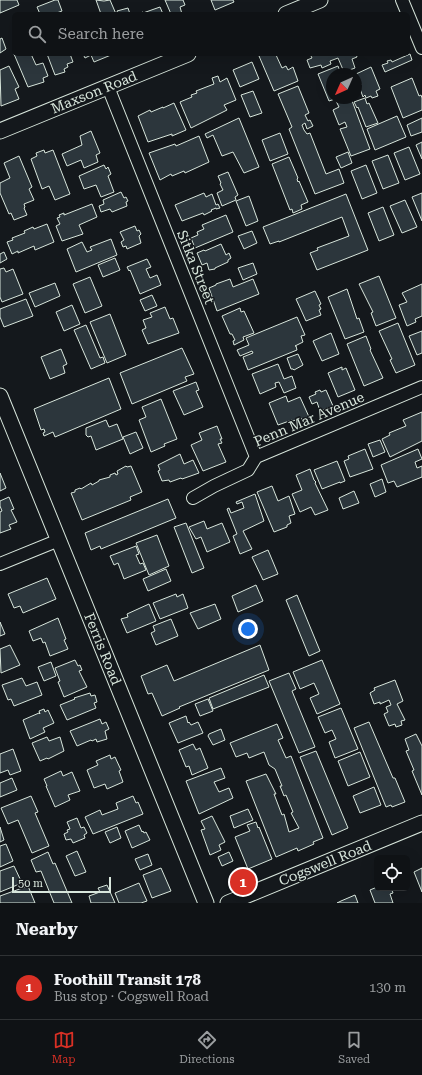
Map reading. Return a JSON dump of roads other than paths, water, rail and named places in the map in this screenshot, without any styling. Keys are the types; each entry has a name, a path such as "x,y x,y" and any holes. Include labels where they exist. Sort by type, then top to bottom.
{"street":[{"path":"291,12 320,0"},
{"path":"402,0 407,12"},
{"path":"410,19 422,48"},
{"name":"Maxson Road","path":"0,131 183,56"},
{"name":"Sitka Street","path":"108,87 256,457"},
{"name":"Penn Mar Avenue","path":"193,498 248,470 256,457 422,387"},
{"name":"Ferris Road","path":"0,396 206,903"},
{"path":"0,564 59,540"},
{"name":"Cogswell Road","path":"228,903 422,823"}],"place":[{"name":"Foothill Transit 178","path":"243,882"}]}
